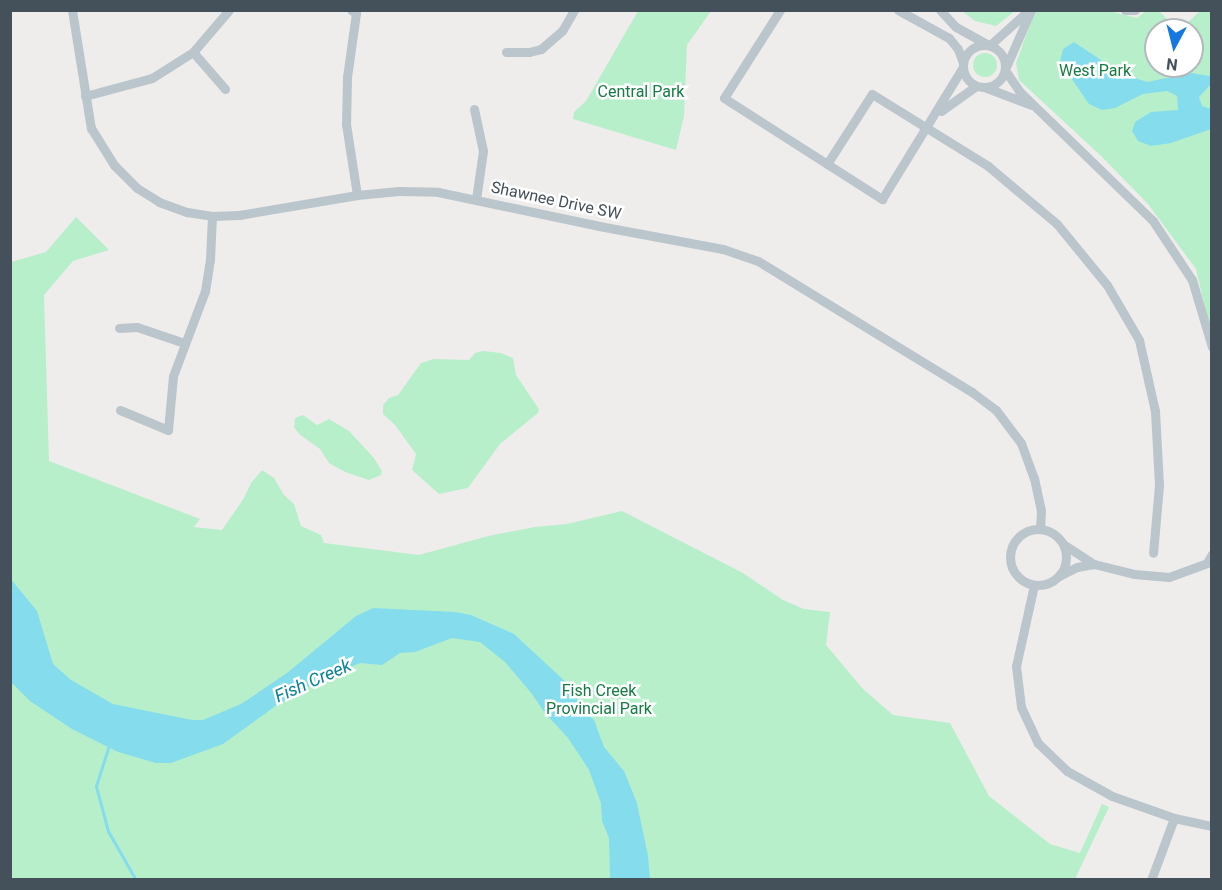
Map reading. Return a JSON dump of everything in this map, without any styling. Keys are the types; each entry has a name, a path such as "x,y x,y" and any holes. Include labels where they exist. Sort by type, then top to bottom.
{"street":[{"name":"Shawnee Drive SW","path":"72,10 79,40 91,128 114,165 137,188 159,202 187,212 212,216 239,215 357,195 399,191 438,192 723,249 758,261 972,392 996,410 1021,443 1034,478 1041,510 1040,530"},
{"path":"85,96 152,78 193,52 229,10"},
{"path":"351,10 356,13 347,77 346,124 357,195"},
{"path":"506,52 530,52 541,49 562,31 574,10"},
{"path":"780,10 724,98 882,198 930,123 972,48 990,45 1030,10"},
{"path":"898,10 949,38 958,49 967,78 980,87 1036,106"},
{"path":"940,10 956,27 990,45 1003,56 1006,68 1019,91 1153,221 1192,280 1212,347"},
{"path":"930,123 948,104 980,87 998,83 1030,10"},
{"path":"1125,10 1135,10"},
{"path":"193,52 225,89"},
{"path":"827,164 872,94 930,123 988,166 1058,224 1107,285 1139,340 1155,411 1159,485 1154,553"},
{"path":"474,109 483,151 476,199"},
{"path":"120,410 168,430 172,376 205,291 212,216"},
{"path":"119,328 137,327 184,343"},
{"path":"1094,564 1077,567 1051,582 1034,585 1017,576 1012,569 1010,551 1019,535 1027,530 1040,530 1054,534 1063,544 1094,564 1134,574 1169,577 1207,563 1212,554"},
{"path":"1059,576 1066,559 1063,544"},
{"path":"1034,585 1016,666 1021,707 1038,743 1067,771 1103,791 1174,818 1212,826"},
{"path":"1151,879 1174,818"}],"green space":[{"name":"West Park","path":"1158,10 1166,18 1144,18 1144,78 1204,78 1204,18 1193,18 1200,11 1211,11 1211,334 1196,269 1148,204 1101,156 1019,80 1016,63 1035,11 1109,11 1137,18 1146,11"},
{"name":"Central Park","path":"638,11 711,11 687,45 684,116 676,150 573,119 574,112 586,101"},
{"path":"962,11 1015,11 996,26 975,21"},
{"path":"985,53 994,56 997,65 994,74 985,77 976,74 973,65 976,56"},
{"name":"Fish Creek Provincial Park","path":"76,217 109,250 73,261 44,295 49,461 200,519 194,527 222,530 244,498 251,483 262,470 274,478 284,495 294,504 301,526 321,535 324,543 419,555 488,536 535,527 567,524 622,511 743,573 783,600 804,609 830,612 826,645 863,689 893,715 950,723 989,796 1050,844 1080,853 1102,804 1109,807 1075,879 11,879 11,262 46,252"},
{"path":"483,351 501,353 513,358 516,375 539,409 538,413 500,444 468,488 439,494 412,470 416,454 395,425 383,414 383,405 389,398 398,395 421,363 434,359 469,360 475,353"},
{"path":"303,415 317,425 329,419 349,431 374,458 382,471 381,475 369,480 345,472 329,463 320,449 299,434 294,427 295,418"}],"water":[{"path":"1074,42 1101,60 1109,78 1129,76 1147,82 1167,78 1204,78 1204,75 1209,76 1211,73 1211,84 1199,97 1202,106 1211,109 1211,129 1171,143 1151,146 1138,141 1132,131 1135,122 1151,112 1178,110 1177,96 1167,91 1143,94 1115,108 1102,110 1089,104 1060,62 1063,49"},
{"name":"Fish Creek","path":"10,578 37,611 53,664 71,680 113,704 192,720 203,720 241,704 287,673 356,616 373,608 455,612 471,615 514,634 569,685 583,710 594,720 604,747 624,771 637,803 648,856 650,879 610,879 609,838 602,821 601,803 589,770 568,738 505,662 480,642 452,638 415,652 400,653 382,665 360,663 326,677 277,705 223,744 171,763 156,763 118,752 72,729 30,701 10,681"}],"waterway":[{"path":"109,745 96,786 108,831 136,880"}]}
